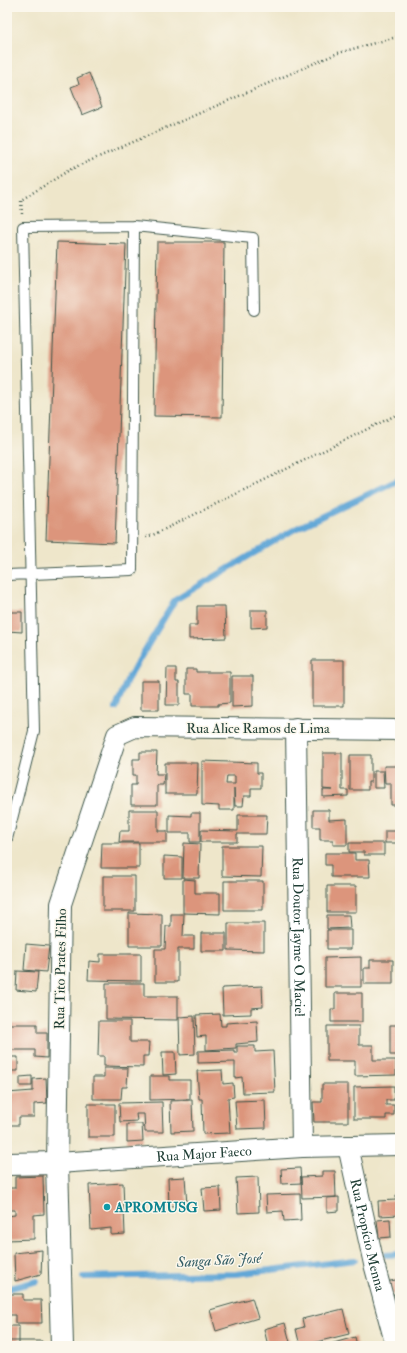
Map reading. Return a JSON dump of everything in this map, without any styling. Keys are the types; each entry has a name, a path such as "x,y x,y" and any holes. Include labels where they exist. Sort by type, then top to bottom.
{"street":[{"name":"Rua Alice Ramos de Lima","path":"117,735 135,727 400,730"},
{"name":"Rua Doutor Jayme O Maciel","path":"296,728 302,1147"},
{"name":"Rua Tito Prates Filho","path":"57,1163 61,904 117,735"},
{"name":"Rua Major Faeco","path":"7,1164 57,1163 302,1147 400,1145"},
{"name":"Rua Propício Menna","path":"348,1146 374,1264 396,1346"},
{"path":"57,1163 62,1346"}],"lane":[{"path":"7,574 132,570 134,226"},
{"path":"7,839 34,731 23,227 134,226 253,238 254,310"}],"path":[{"path":"23,227 21,200 72,169 338,53 400,36"},
{"path":"132,540 153,535 400,413"}],"building":[{"path":"89,73 102,107 82,115 71,87 79,84 77,78"},
{"path":"57,242 126,244 115,543 46,540"},
{"path":"157,242 224,242 222,417 154,416"},
{"path":"197,606 225,606 226,638 189,639 189,625 197,625"},
{"path":"251,610 267,610 267,627 251,628"},
{"path":"7,612 22,612 22,632 7,631"},
{"path":"312,660 344,660 344,706 312,706"},
{"path":"167,668 176,668 176,682 179,682 179,705 166,705"},
{"path":"186,669 196,669 196,672 230,672 230,703 218,704 218,706 192,706 192,694 186,694"},
{"path":"232,676 253,676 253,706 232,707"},
{"path":"141,681 159,681 159,710 141,710"},
{"path":"140,752 157,752 156,774 164,774 163,785 157,785 157,805 131,805 131,785 136,785 136,775 133,775 133,759 140,759"},
{"path":"323,753 342,753 342,790 348,790 348,796 323,797 323,790 333,790 323,789"},
{"path":"350,755 371,755 371,782 368,782 368,790 350,790"},
{"path":"202,761 257,763 257,773 261,773 261,788 251,788 251,796 244,796 243,806 235,806 234,788 234,810 219,810 219,806 202,805","holes":["227,776 235,776 235,784 226,784"]},
{"path":"165,763 198,763 197,794 165,794"},
{"path":"384,766 400,766 400,805 391,805 391,783 385,783"},
{"path":"374,771 383,771 384,788 374,788"},
{"path":"129,810 158,810 158,831 167,831 167,842 119,842 120,831 129,831"},
{"path":"313,810 329,810 329,820 347,819 347,845 333,845 333,840 320,840 320,827 313,827"},
{"path":"191,813 200,813 200,842 190,842 190,833 169,833 169,815 191,816"},
{"path":"238,815 267,815 266,834 237,834 237,842 201,842 201,830 238,831"},
{"path":"385,831 400,831 400,843 385,843"},
{"path":"102,843 139,843 139,868 101,868"},
{"path":"184,843 200,844 199,878 183,878"},
{"path":"349,843 384,843 384,855 364,855 364,852 349,852"},
{"path":"222,846 262,846 261,877 222,876"},
{"path":"325,853 355,853 355,860 369,860 370,877 331,877 331,865 325,865"},
{"path":"164,856 182,857 182,878 164,878"},
{"path":"103,876 135,876 135,911 103,911"},
{"path":"183,879 195,880 195,893 220,893 220,914 183,913"},
{"path":"224,881 263,881 263,910 224,910"},
{"path":"327,886 356,886 356,912 327,912"},
{"path":"129,913 162,914 162,946 129,946"},
{"path":"171,914 184,914 183,936 194,936 194,949 178,949 178,982 155,982 155,949 165,949 166,926 171,926"},
{"path":"327,915 349,915 350,928 327,929"},
{"path":"228,923 264,923 264,951 228,950"},
{"path":"327,930 351,930 351,949 327,949"},
{"path":"201,933 226,933 226,951 201,951"},
{"path":"26,944 49,946 46,972 24,970"},
{"path":"100,954 141,954 141,981 88,980 89,961 100,962"},
{"path":"361,957 361,987 325,987 325,958"},
{"path":"370,960 393,960 393,984 364,984 364,968 370,968"},
{"path":"17,971 38,972 36,992 16,990"},
{"path":"106,983 144,983 144,996 178,996 178,1020 106,1019"},
{"path":"262,986 263,1007 251,1008 251,1014 223,1015 222,988"},
{"path":"335,993 362,993 362,1022 331,1022 331,1009 335,1009"},
{"path":"220,1014 221,1026 226,1026 226,1023 257,1021 258,1042 236,1044 236,1048 206,1050 206,1036 197,1037 196,1015"},
{"path":"194,1016 195,1054 180,1055 179,1017"},
{"path":"99,1021 130,1021 130,1042 149,1042 148,1056 143,1056 143,1067 104,1066 104,1056 98,1056"},
{"path":"7,1024 37,1024 37,1033 47,1033 47,1058 35,1057 35,1050 7,1050"},
{"path":"390,1025 400,1025 400,1055 390,1055"},
{"path":"327,1026 359,1026 359,1045 373,1045 373,1060 396,1060 396,1075 355,1076 355,1061 327,1061"},
{"path":"237,1046 255,1046 255,1052 273,1051 275,1092 243,1093 242,1077 235,1078 235,1062 198,1063 198,1051 234,1050 234,1053 237,1053"},
{"path":"162,1052 175,1052 176,1074 163,1075"},
{"path":"7,1057 18,1057 18,1071 7,1071"},
{"path":"104,1068 128,1068 127,1087 122,1087 121,1099 93,1099 93,1077 104,1077"},
{"path":"222,1070 223,1084 233,1083 234,1097 228,1098 230,1133 203,1134 202,1099 199,1099 197,1071"},
{"path":"32,1076 32,1086 20,1086 20,1077"},
{"path":"150,1076 170,1076 170,1080 190,1080 190,1099 150,1100"},
{"path":"46,1078 47,1103 34,1104 34,1117 19,1117 19,1125 7,1125 7,1093 33,1091 33,1079"},
{"path":"322,1084 348,1084 348,1122 314,1122 313,1102 322,1102"},
{"path":"394,1086 394,1100 386,1100 386,1105 394,1105 394,1115 386,1115 386,1119 354,1119 354,1087"},
{"path":"192,1100 193,1131 171,1132 170,1101"},
{"path":"265,1100 266,1128 237,1129 235,1101"},
{"path":"162,1102 163,1132 145,1132 144,1114 136,1114 137,1121 120,1122 119,1103"},
{"path":"88,1104 115,1104 115,1137 88,1137"},
{"path":"127,1124 142,1124 143,1141 127,1142"},
{"path":"300,1168 301,1183 282,1184 281,1169"},
{"path":"322,1171 335,1171 336,1197 302,1198 301,1177 322,1176"},
{"path":"43,1176 44,1214 34,1215 34,1239 7,1240 7,1216 15,1215 15,1210 7,1210 7,1188 15,1188 15,1177"},
{"path":"185,1177 187,1205 169,1206 168,1178"},
{"path":"258,1177 259,1212 238,1213 236,1178"},
{"name":"APROMUSG","path":"123,1183 125,1234 111,1235 111,1228 91,1230 89,1185"},
{"path":"220,1187 221,1210 204,1211 202,1188"},
{"path":"300,1194 301,1220 284,1221 283,1211 267,1212 266,1195"},
{"path":"396,1195 400,1195 400,1215 379,1216 378,1201 396,1200"},
{"path":"339,1197 339,1211 327,1212 327,1198"},
{"path":"390,1219 391,1237 379,1238 377,1220"},
{"path":"42,1250 41,1274 15,1281 14,1253"},
{"path":"400,1279 399,1319 395,1294 388,1295 386,1282"},
{"path":"7,1294 23,1294 23,1300 41,1300 42,1323 15,1323 15,1315 7,1315"},
{"path":"252,1298 258,1318 216,1331 210,1310"},
{"path":"343,1309 349,1334 300,1346 296,1329 304,1327 302,1319"},
{"path":"285,1323 291,1346 268,1346 264,1329"},
{"path":"7,1326 19,1326 19,1341 7,1341"},
{"path":"355,1337 357,1346 323,1346"},
{"path":"19,1341 42,1341 42,1346 19,1346"}],"waterway":[{"path":"116,708 127,680 175,600 295,529 400,479"},
{"name":"Sanga São José","path":"386,1255 400,1254"},
{"name":"Sanga São José","path":"83,1277 236,1274 355,1260"},
{"name":"Sanga São José","path":"7,1289 37,1281"}],"place":[{"name":"APROMUSG","path":"107,1207"}]}
